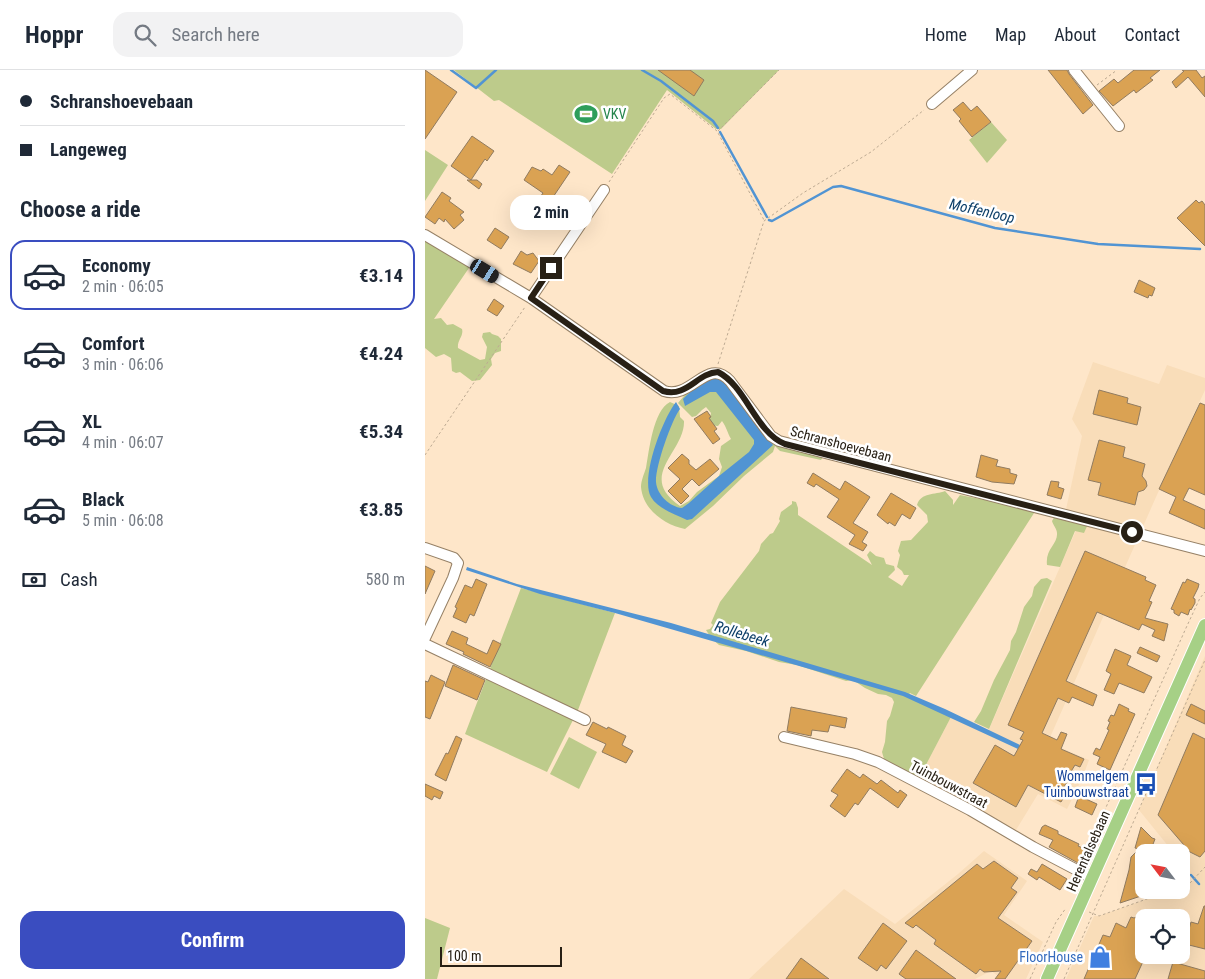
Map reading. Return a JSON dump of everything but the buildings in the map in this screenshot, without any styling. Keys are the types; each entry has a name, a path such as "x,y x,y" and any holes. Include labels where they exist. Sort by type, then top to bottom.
{"main road":[{"name":"Herentalsebaan","path":"1047,979 1075,906 1092,878 1205,625"}],"street":[{"path":"932,104 972,70"},
{"path":"1074,70 1119,126"},
{"path":"531,298 603,190"},
{"path":"425,234 531,298 663,391 677,393 715,372"},
{"name":"Schranshoevebaan","path":"715,372 726,376 771,436 785,444 1205,551"},
{"path":"425,548 454,558 457,560 458,566 425,638"},
{"path":"425,644 585,720"},
{"name":"Tuinbouwstraat","path":"784,737 855,754 878,762 970,810 1033,847 1092,878"}],"path":[{"path":"717,132 779,70"},
{"path":"1091,91 1117,70"},
{"path":"603,190 668,94 672,95 717,132 764,220"},
{"path":"715,372 764,220 803,193 871,152 932,104"},
{"path":"425,455 531,298"},
{"path":"1096,848 1095,832 1186,628 1200,598 1205,592"},
{"path":"1064,979 1205,660"},
{"path":"1190,883 1205,867"},
{"path":"1030,979 1056,922 1075,906 1099,916 1147,899"}],"shaded area":[{"path":"1093,362 1159,384 1167,365 1205,378 1205,390 1048,742 1089,760 1082,779 1067,809 1038,794 1013,835 917,782 951,717 987,734 1081,519 1065,514 1082,436 1072,419"},
{"path":"1205,656 1205,979 1066,979 1094,916 1099,916 1147,899 1190,899 1190,883 1195,879 1190,873 1190,844 1167,844 1139,810"},
{"path":"984,851 1027,881 1004,915 1043,942 1026,979 1002,979 991,971 975,979 749,979 844,889 895,924"}],"green space":[{"name":"VKV","path":"454,70 779,70 721,129 716,129 667,90 612,174 499,100 494,101"},
{"path":"991,122 1007,140 987,163 969,140"},
{"path":"425,150 448,165 425,201"},
{"path":"425,238 471,265 434,319 441,318 447,325 453,324 462,329 458,348 480,360 485,359 487,347 482,337 483,333 490,332 501,339 501,351 495,353 491,359 492,365 480,380 472,381 460,372 452,371 451,358 444,354 436,357 425,348"},
{"path":"704,379 775,443 823,457 821,460 780,451 775,446 773,452 685,529 670,524 656,515 646,503 641,485 650,442 659,413 670,402 679,406 680,417 684,421 678,443 662,474 662,484 668,495 680,506 689,501 697,492 719,476 722,467 719,459 721,446 731,439 725,426 722,421 718,426 708,425 711,413 706,407 696,416 692,417 678,403 689,390"},
{"path":"945,491 953,500 953,505 960,495 1036,510 916,696 910,693 907,697 951,717 917,782 882,764 887,721 894,702 892,698 865,688 853,680 846,681 797,665 779,662 746,651 719,645 706,630 710,629 713,625 711,623 720,602 759,551 761,544 773,533 780,521 781,512 792,504 792,501 796,502 798,515 872,565 867,555 870,551 876,556 884,558 886,564 894,566 895,570 888,577 902,586 909,575 904,575 897,567 901,541 911,540 928,522 927,515 917,505 925,496"},
{"path":"1055,516 1088,524 1084,533 1075,531 1060,567 1047,565 1048,555 1057,537 1052,521"},
{"path":"1047,578 1052,581 989,729 974,722 1010,650 1011,641 1024,607 1032,596 1034,587 1041,579"},
{"path":"521,588 615,613 578,710 547,772 465,734"},
{"path":"569,737 597,752 579,789 550,774"},
{"path":"425,918 450,928 437,979 425,979"}],"water":[{"path":"717,377 725,381 773,445 692,519 687,520 658,505 651,497 648,488 648,476 659,434 676,402 680,409 672,423 664,445 656,475 657,487 669,503 682,508 749,452 754,444 754,440 716,392 710,392 685,406 683,399 690,392 703,382"},
{"path":"467,567 517,584 671,623 905,692 1020,745 1018,749 903,696 615,613 540,594 466,570"}],"waterway":[{"name":"Moffenloop","path":"451,70 476,88 496,70"},
{"name":"Moffenloop","path":"642,70 661,81 713,121 718,128"},
{"name":"Moffenloop","path":"720,132 767,217"},
{"name":"Moffenloop","path":"769,220 772,221 833,187 841,186 995,228 1098,244 1200,249"},
{"name":"Rollebeek","path":"1191,875 1199,884"}],"place":[{"name":"VKV","path":"586,114"},
{"name":"Wommelgem Tuinbouwstraat","path":"1146,784"},
{"name":"FloorHouse","path":"1100,957"}],"route":[{"path":"551,268 531,298 663,391 677,393 711,373 718,372 726,376 771,436 779,442 1132,532"}]}
